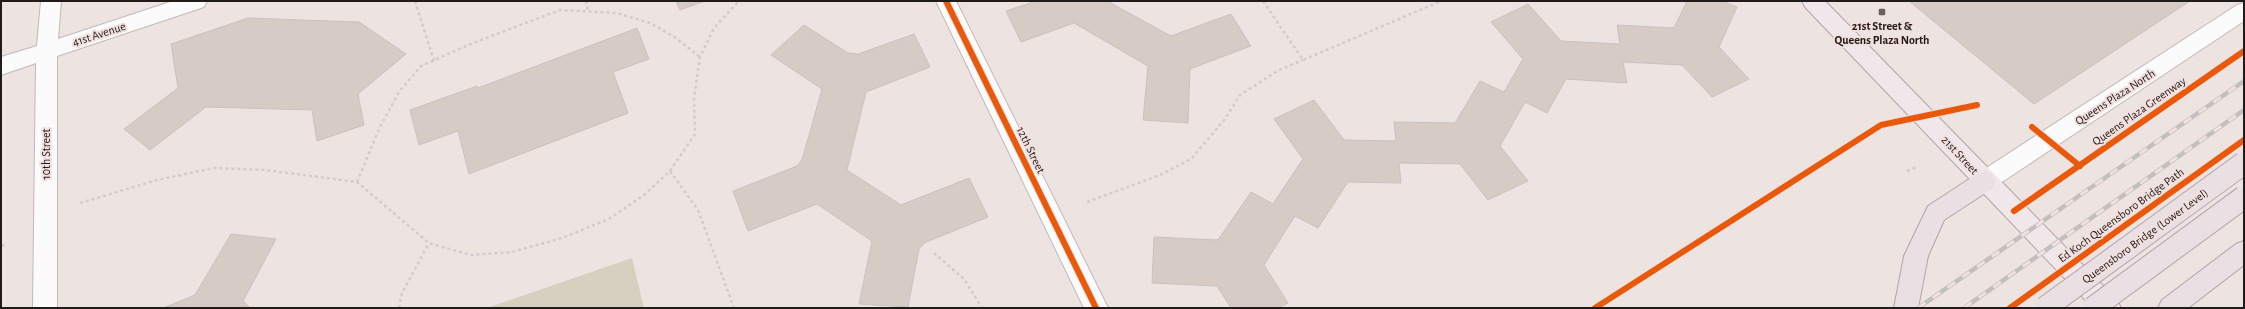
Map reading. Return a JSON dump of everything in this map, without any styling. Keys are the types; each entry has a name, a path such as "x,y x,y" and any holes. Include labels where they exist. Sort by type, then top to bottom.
{"highway":[{"name":"Queensboro Bridge (Lower Level)","path":"2045,308 2244,163"},
{"path":"1906,308 1916,256 1936,213 1985,181"},
{"path":"2093,308 2244,197"},
{"path":"2170,308 2244,251"},
{"path":"2194,308 2244,269"}],"main road":[{"name":"21st Street","path":"1812,1 2109,308"}],"street":[{"name":"10th Street","path":"45,308 47,51 50,1"},
{"name":"41st Avenue","path":"1,66 198,1"},
{"name":"12th Street","path":"946,1 1096,308"},
{"name":"Queens Plaza North","path":"1985,181 2244,11"}],"path":[{"path":"415,1 434,61"},
{"path":"586,1 588,11"},
{"path":"80,203 157,180 214,168 266,170 357,182 429,243 470,255 512,252 562,238 610,219 644,195 670,171 695,134 694,98 700,57 714,28 739,1"},
{"path":"1263,1 1303,60"},
{"path":"1087,202 1160,175 1191,159 1225,119 1240,95 1279,70 1441,1"},
{"path":"357,182 379,129 399,92 422,66 473,43 560,10 616,13 650,23 673,36 700,57"},
{"path":"1907,171 1917,167"},
{"path":"670,171 698,210 734,308"},
{"path":"399,308 402,293 429,243"},
{"path":"934,253 964,279 982,308"}],"shaded area":[{"path":"632,258 644,308 487,308"}],"building":[{"path":"676,1 705,1 680,10"},
{"path":"1036,1 1107,1 1171,36 1231,14 1251,46 1190,69 1188,123 1143,120 1148,66 1074,23 1021,42 1006,11"},
{"path":"1687,1 1722,1 1737,7 1719,47 1749,79 1712,97 1682,65 1623,62 1627,83 1566,79 1547,113 1525,102 1500,146 1528,181 1488,200 1460,164 1399,163 1401,183 1348,182 1318,228 1295,216 1264,265 1288,303 1278,308 1231,308 1217,286 1152,283 1154,237 1218,240 1251,192 1273,204 1303,159 1274,119 1314,100 1344,140 1396,141 1394,122 1455,123 1480,81 1504,92 1523,59 1491,22 1528,4 1561,41 1620,44 1617,25 1674,28"},
{"path":"1909,1 2190,1 2034,104"},
{"path":"248,18 359,22 406,54 358,94 364,125 317,141 312,110 206,107 150,150 124,129 178,88 171,44"},
{"path":"804,25 848,53 858,54 914,34 930,67 866,92 847,170 901,205 969,178 988,217 924,243 919,249 908,307 859,304 872,241 817,204 748,231 733,191 797,166 802,160 822,89 771,55"},
{"path":"637,28 649,59 613,72 628,113 469,174 458,131 419,145 410,110 477,86 478,88"},
{"path":"231,234 276,239 243,301 250,308 163,308 195,295"}],"railway":[{"path":"1918,308 2244,81"},
{"path":"1964,308 2244,110"}],"cycle path":[{"path":"946,1 1096,308"},
{"name":"Queens Plaza Greenway","path":"2014,211 2244,51"},
{"path":"1595,308 1881,125 1977,105"},
{"path":"2032,127 2080,166"},
{"name":"Ed Koch Queensboro Bridge Path","path":"2010,308 2244,140"}],"place":[{"name":"21st Street & Queens Plaza North","path":"1882,12"}]}
